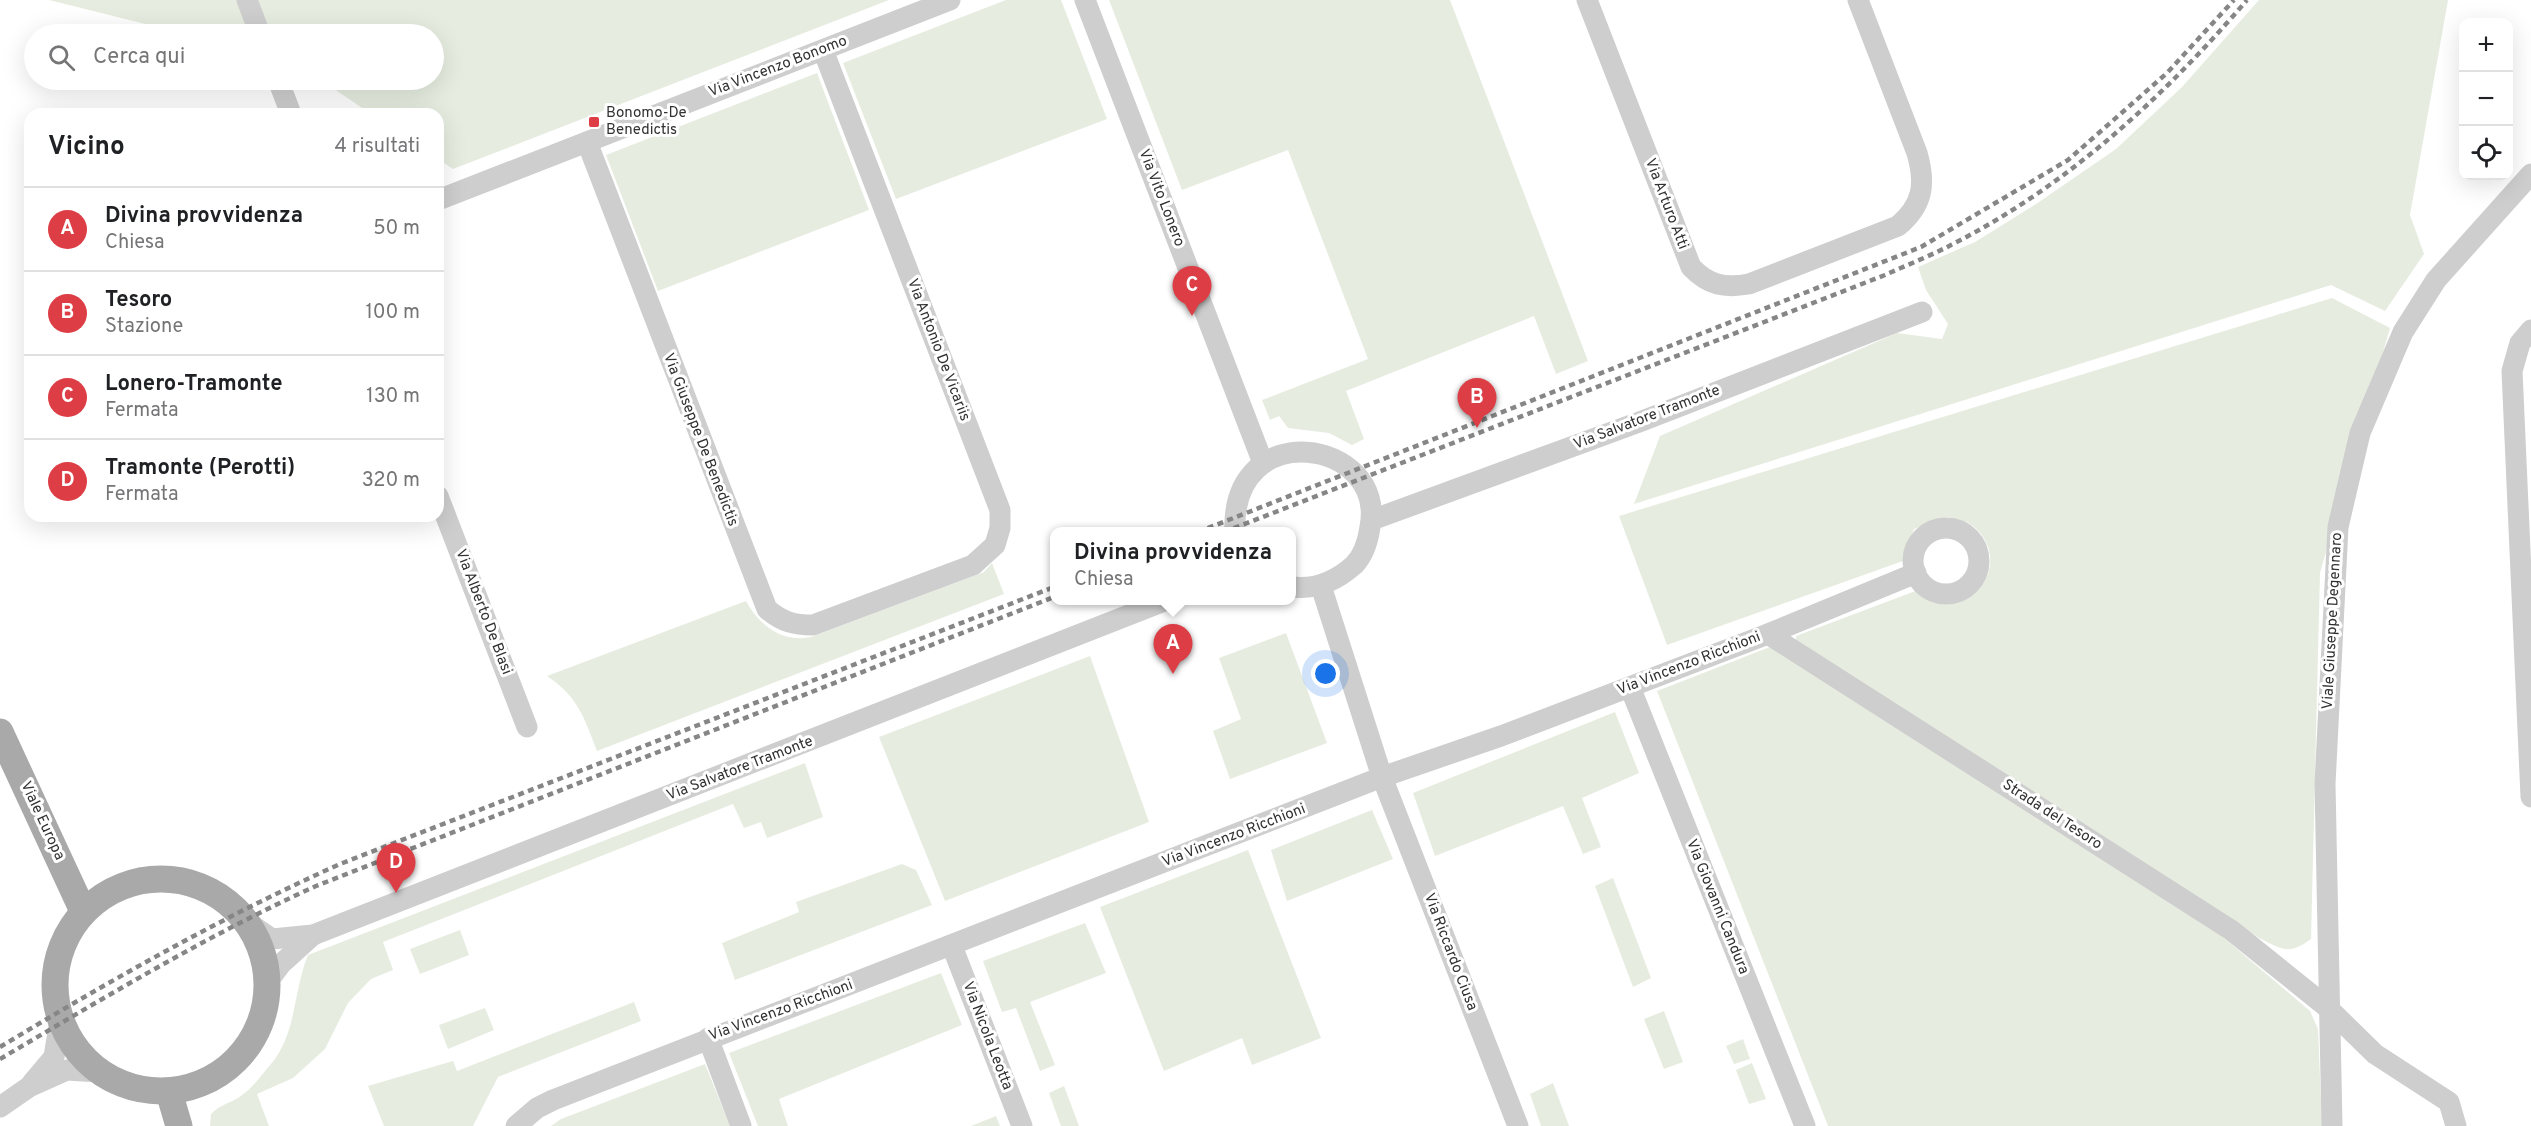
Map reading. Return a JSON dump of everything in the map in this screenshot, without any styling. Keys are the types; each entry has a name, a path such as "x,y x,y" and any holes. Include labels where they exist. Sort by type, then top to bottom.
{"main road":[{"name":"Viale Europa","path":"0,732 83,911"},
{"path":"150,879 187,882 220,897 247,922 258,940 268,981 265,1013 251,1043 229,1068 201,1084 169,1092 132,1088 99,1072 75,1049 60,1020 54,991 57,962 67,935 83,911 114,890 150,879"},
{"path":"169,1092 179,1126"}],"street":[{"path":"247,0 256,24"},
{"name":"Via Vincenzo Bonomo","path":"444,198 950,0"},
{"name":"Via Vito Lonero","path":"1085,0 1263,463"},
{"name":"Via Arturo Atti","path":"1587,0 1691,267 1701,278 1714,285 1730,287 1749,285 1898,226 1911,215 1923,190 1923,171 1917,153 1858,0"},
{"name":"Via Antonio De Vicariis","path":"823,50 999,510 1000,528 995,545 985,556 973,565 894,594"},
{"path":"282,90 289,108"},
{"name":"Via Giuseppe De Benedictis","path":"587,142 767,609 779,620 796,625 813,625 894,594"},
{"name":"Viale Giuseppe Degennaro","path":"2332,1126 2325,784 2338,527 2360,433 2403,332 2436,280 2531,174"},
{"name":"Via Salvatore Tramonte","path":"1372,520 1641,421 1922,312"},
{"path":"2531,330 2520,344 2512,371 2528,640 2531,797"},
{"path":"1235,527 1234,511 1240,492 1250,475 1263,463 1284,453 1305,451 1345,465 1360,480 1369,500 1372,520 1368,542 1357,561 1341,576 1321,586 1296,587"},
{"name":"Via Alberto De Blasi","path":"444,512 527,727"},
{"name":"Via Vincenzo Ricchioni","path":"516,1126 530,1113 553,1100 708,1038 952,946 1382,777 1501,736 1768,634 1916,573"},
{"name":"Via Riccardo Ciusa","path":"1321,586 1382,777 1518,1126"},
{"name":"Via Salvatore Tramonte","path":"313,935 1154,605"},
{"name":"Strada del Tesoro","path":"1768,634 2231,930 2328,1008 2375,1054 2449,1102 2456,1126"},
{"name":"Via Giovanni Candura","path":"1630,687 1805,1126"},
{"path":"247,922 272,939 313,935"},
{"path":"268,981 281,964 313,935"},
{"name":"Via Nicola Leotta","path":"952,946 1022,1126"},
{"path":"29,1087 54,1057 60,1020"},
{"path":"708,1038 741,1126"},
{"path":"0,1107 29,1087 67,1070 99,1072"}],"shaded area":[{"path":"49,0 889,0 453,169 444,163 444,108 362,108 336,90 444,90 444,24 145,24"},
{"path":"1006,0 1061,0 1107,119 896,199 843,63"},
{"path":"1109,0 1450,0 1588,361 1556,374 1534,316 1346,391 1364,439 1352,445 1329,433 1288,428 1279,416 1270,420 1262,400 1368,359 1288,150 1182,190"},
{"path":"2259,0 2448,0 2410,215 2424,254 2385,311 2331,285 1634,504 1660,436 1897,333 1942,339 1948,324 1926,290 1918,267 1975,242 2039,202 2116,149 2182,87"},
{"path":"817,73 869,210 658,291 606,155"},
{"path":"2332,298 2390,328 2320,573 2311,939 2296,948 2285,949 2259,938 1796,642 1796,636 1918,590 1932,600 1942,603 1970,596 1987,576 1990,564 1989,551 1984,538 1967,523 1947,517 1914,529 1903,561 1667,645 1619,516"},
{"path":"992,563 1004,594 597,751 584,718 573,700 547,676 746,601 765,625 781,635 811,637 984,572"},
{"path":"1286,633 1327,743 1230,779 1213,731 1241,719 1219,658"},
{"path":"1770,647 2204,921 2310,1011 2318,1029 2322,1126 1828,1126 1657,691"},
{"path":"1090,656 1149,822 945,901 879,737"},
{"path":"1615,712 1639,773 1582,798 1601,847 1583,854 1563,806 1435,856 1413,793"},
{"path":"805,763 823,817 767,838 761,822 744,828 733,804 383,942 393,970 371,979 348,1003 325,1049 293,1078 257,1094 269,1126 210,1126 211,1114 250,1089 279,1052 286,1039 308,955"},
{"path":"1372,810 1393,859 1287,901 1271,850"},
{"path":"1248,850 1321,1038 1252,1065 1242,1038 1164,1071 1100,907"},
{"path":"902,864 916,870 932,905 735,980 722,943 799,912 796,902"},
{"path":"1613,878 1651,978 1633,987 1595,886"},
{"path":"1085,923 1106,973 1030,1002 1055,1065 1040,1071 1016,1008 1002,1012 983,961"},
{"path":"460,930 469,955 420,974 410,949"},
{"path":"941,973 962,1025 779,1099 788,1126 758,1126 729,1053"},
{"path":"634,1002 641,1021 498,1077 473,1126 384,1126 368,1086 453,1061 457,1071"},
{"path":"485,1008 494,1030 448,1049 439,1025"},
{"path":"1664,1011 1683,1062 1664,1069 1644,1019"},
{"path":"1743,1039 1750,1059 1734,1064 1726,1046"},
{"path":"1752,1063 1766,1099 1749,1104 1736,1070"},
{"path":"705,1064 730,1126 551,1126 561,1119"},
{"path":"1553,1083 1569,1126 1541,1126 1530,1094"},
{"path":"1064,1086 1079,1126 1061,1126 1049,1093"},
{"path":"996,1116 1000,1126 971,1126"}],"railway":[{"path":"1211,527 1921,247 2068,160 2167,73 2234,0"},
{"path":"1237,527 1885,275 1951,245 1994,222 2034,196 2111,137 2182,71 2247,0"},
{"path":"0,1047 167,950 340,864 1050,589"},
{"path":"0,1059 195,947 316,886 1050,599"}],"place":[{"name":"Bonomo-De Benedictis","path":"594,122"},
{"name":"Lonero-Tramonte","path":"1192,316"},
{"name":"Tesoro","path":"1477,428"},
{"name":"Divina provvidenza","path":"1173,674"},
{"name":"Tramonte (Perotti)","path":"396,893"}]}
